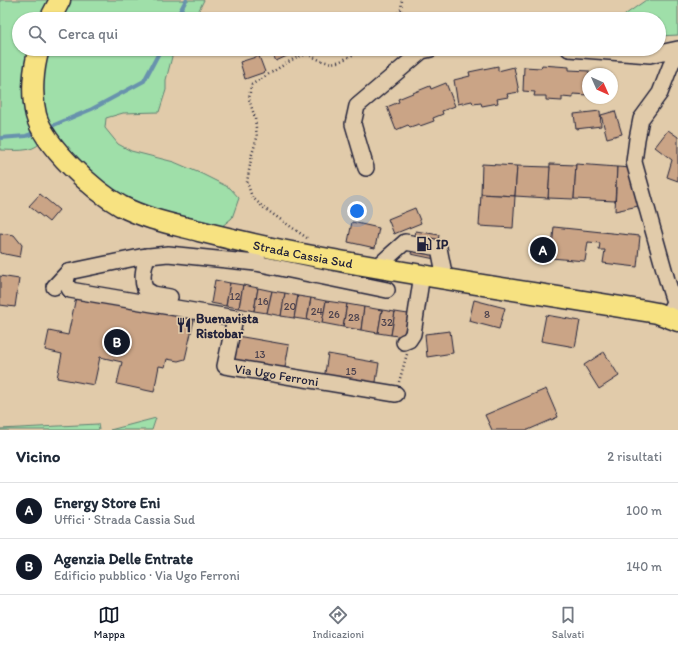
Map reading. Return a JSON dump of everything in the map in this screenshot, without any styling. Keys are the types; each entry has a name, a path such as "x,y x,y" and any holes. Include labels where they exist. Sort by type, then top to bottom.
{"main road":[{"path":"54,12 60,0"},
{"name":"Strada Cassia Sud","path":"38,56 34,74 33,95 36,117 48,139 68,163 101,193 122,206 149,219 257,255 321,258 657,313 674,312"}],"street":[{"path":"666,52 678,49"},
{"path":"366,168 353,124 357,106 416,56"},
{"path":"674,312 674,302 634,162 641,119 660,93 672,62 678,56"},
{"path":"376,268 404,242 439,248 445,278"},
{"path":"54,287 68,272 147,256 168,254 257,255 387,290"},
{"path":"147,256 143,274 145,289 153,294 210,305"},
{"name":"Via Ugo Ferroni","path":"68,272 66,283 70,290 235,318 225,366 396,394"},
{"path":"408,343 413,334 422,274"}],"path":[{"path":"399,12 401,9 402,0"},
{"path":"301,56 295,58 251,85 249,99 255,118 257,138 252,154 247,182 252,197 264,208 318,246 321,258"},
{"path":"311,56 322,62 332,64 348,56"},
{"path":"396,394 408,343"}],"green space":[{"path":"0,0 51,0 45,12 12,12 12,56 32,56 40,143 27,150 0,150"},
{"path":"67,0 204,0 198,12 61,12"},
{"path":"646,0 678,0 678,35 666,36 666,12 629,12"},
{"path":"46,56 172,56 166,80 166,90 159,112 123,113 106,118 105,128 118,144 131,151 174,162 230,188 239,198 232,218 221,227 186,220 140,205 116,192 105,184 75,155 58,137 52,128 45,113 43,104 43,76"},
{"path":"156,418 152,430 110,430"},
{"path":"98,424 99,430 0,430 0,429"}],"building":[{"path":"259,56 265,72 245,79 240,62"},
{"path":"274,56 287,56 276,61"},
{"path":"542,65 569,67 569,70 582,71 582,95 573,94 573,98 562,97 562,101 546,100 546,96 534,96 535,92 523,91 524,67 541,68"},
{"path":"498,66 498,71 514,67 519,92 507,94 508,97 497,99 498,103 482,106 481,103 473,104 472,101 458,104 454,80 470,76 469,72"},
{"path":"446,83 455,106 442,111 443,114 433,118 434,121 420,126 419,124 410,127 408,125 396,130 387,107 399,102 398,99 430,86 431,89"},
{"path":"600,111 601,126 576,129 574,114"},
{"path":"615,111 622,134 607,138 601,115"},
{"path":"668,130 678,137 678,181 667,177 672,160 655,147"},
{"path":"482,164 517,166 515,196 481,194"},
{"path":"550,164 576,165 574,199 548,198"},
{"path":"576,164 617,167 615,201 574,199"},
{"path":"517,166 550,167 548,198 515,196"},
{"path":"617,167 632,168 643,205 615,211"},
{"path":"40,194 59,210 49,222 29,206"},
{"path":"481,194 515,196 513,228 479,226"},
{"path":"415,208 421,223 394,234 388,219"},
{"path":"352,222 379,228 375,248 348,242"},
{"path":"554,227 640,236 637,267 603,263 605,250 599,250 600,243 588,242 585,261 551,258"},
{"path":"416,231 439,235 435,259 411,254"},
{"path":"0,233 14,235 22,245 20,257 0,253"},
{"path":"0,276 19,279 15,307 0,305"},
{"path":"215,280 230,283 226,306 211,303"},
{"path":"230,283 243,285 239,308 226,306"},
{"path":"243,285 258,288 254,311 239,308"},
{"path":"258,288 272,291 267,313 254,311"},
{"path":"272,291 285,293 281,316 267,313"},
{"path":"285,293 298,296 294,318 281,316"},
{"path":"298,296 311,298 307,320 294,318"},
{"path":"76,297 174,311 176,316 194,320 185,359 178,361 167,359 165,367 159,366 154,392 117,384 122,362 100,357 94,385 57,378 62,354 45,350 49,331 68,335"},
{"path":"311,298 326,301 322,323 307,320"},
{"path":"474,300 505,308 499,329 469,321"},
{"path":"326,301 347,304 343,327 322,323"},
{"path":"347,304 364,307 361,330 343,327"},
{"path":"364,307 382,310 378,333 361,330"},
{"path":"382,310 395,312 391,335 378,333"},
{"path":"395,312 408,314 404,337 391,335"},
{"path":"546,315 580,321 575,347 541,341"},
{"path":"450,331 453,353 427,357 425,334"},
{"path":"237,336 289,345 284,373 232,364"},
{"path":"604,352 619,376 599,389 584,365"},
{"path":"328,354 379,363 375,388 324,379"},
{"path":"546,389 558,417 528,430 492,430 485,415"}],"waterway":[{"path":"180,12 186,0"},
{"path":"47,128 92,109 144,81 157,56"},
{"path":"0,138 26,136 37,132"}],"place":[{"name":"IP","path":"424,244"},
{"name":"Energy Store Eni","path":"543,250"},
{"name":"Buenavista Ristobar","path":"184,325"},
{"name":"Agenzia Delle Entrate","path":"117,342"}]}
